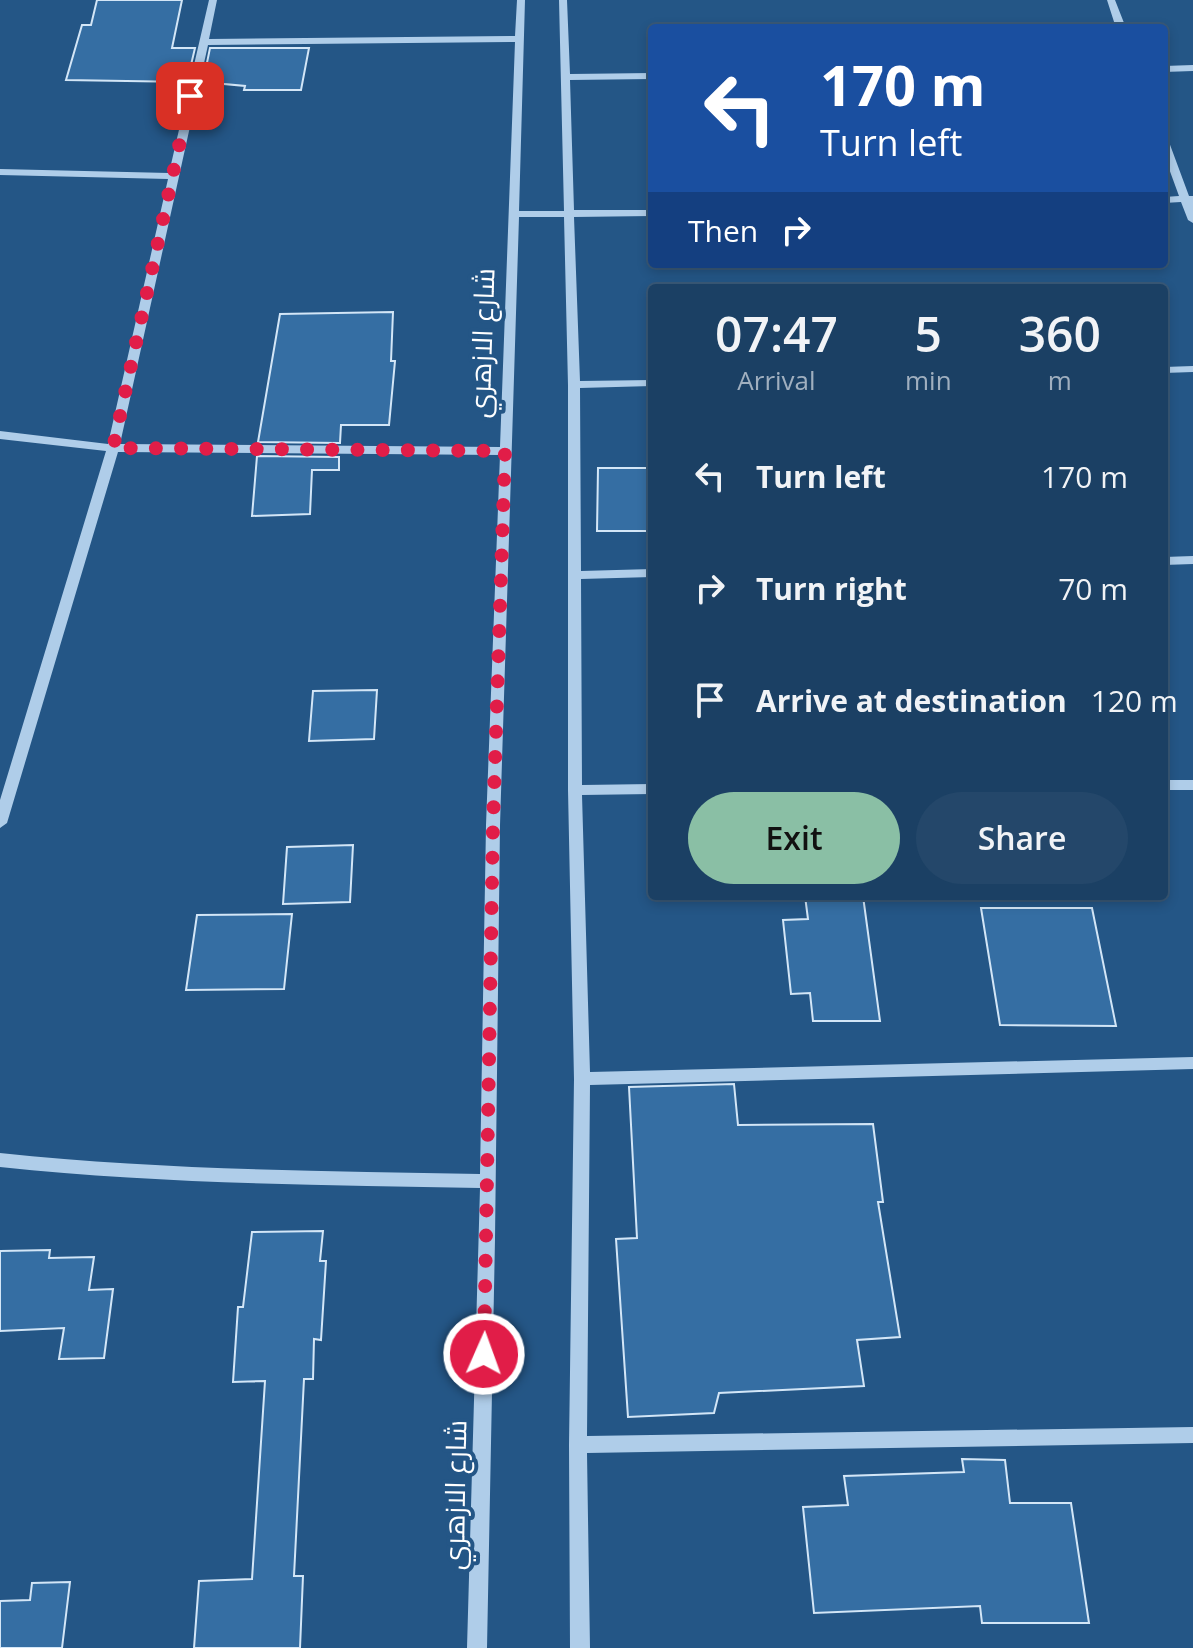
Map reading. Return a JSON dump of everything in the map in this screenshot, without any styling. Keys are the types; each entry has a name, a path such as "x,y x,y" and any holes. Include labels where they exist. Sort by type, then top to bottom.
{"street":[{"path":"0,823 113,448 213,0"},
{"name":"شارع الازهري","path":"477,1648 493,825 521,0"},
{"path":"563,0 574,385 575,790 582,1079 578,1445 580,1648"},
{"path":"1111,0 1120,24"},
{"path":"202,42 519,39"},
{"path":"1168,69 1193,68"},
{"path":"567,77 648,76"},
{"path":"1168,151 1189,199 1193,220"},
{"path":"0,172 172,176"},
{"path":"1168,200 1189,199"},
{"path":"512,214 648,213"},
{"path":"1168,370 1193,369"},
{"path":"574,385 648,383"},
{"path":"0,435 113,448 505,451"},
{"path":"1168,561 1193,560"},
{"path":"574,575 648,573"},
{"path":"1168,785 1193,785"},
{"path":"575,790 648,789"},
{"path":"582,1079 1193,1063"},
{"path":"0,1160 95,1170 248,1177 487,1181"},
{"path":"578,1445 1193,1435"}],"building":[{"path":"97,0 182,0 172,48 195,48 187,82 66,80 82,25 91,25"},
{"path":"210,48 309,48 301,90 244,90 245,86 203,82"},
{"path":"393,312 391,361 395,361 389,425 341,425 340,443 258,442 280,314"},
{"path":"257,456 339,457 339,470 312,470 310,514 252,516"},
{"path":"598,468 648,468 648,531 597,531"},
{"path":"377,690 374,739 309,741 313,691"},
{"path":"353,845 350,902 283,904 287,847"},
{"path":"806,900 864,900 880,1021 813,1021 810,993 791,994 783,920 808,919"},
{"path":"981,908 1092,908 1116,1026 1000,1025"},
{"path":"292,914 284,989 186,990 197,915"},
{"path":"734,1084 738,1125 873,1124 883,1202 878,1202 900,1337 857,1340 864,1386 719,1393 714,1413 628,1417 616,1239 637,1238 629,1087"},
{"path":"323,1231 320,1261 326,1261 321,1340 314,1339 313,1379 304,1379 294,1576 303,1576 300,1648 194,1648 199,1581 252,1579 265,1381 233,1382 238,1307 243,1307 252,1232"},
{"path":"50,1250 49,1258 94,1257 89,1290 113,1289 104,1358 59,1359 64,1328 0,1331 0,1251"},
{"path":"962,1459 1005,1460 1010,1503 1071,1503 1089,1623 982,1623 980,1606 814,1613 803,1507 848,1505 844,1476 964,1472"},
{"path":"70,1582 62,1648 0,1648 0,1601 30,1600 32,1583"}],"route":[{"path":"190,96 113,448 505,451 493,825 484,1354"}]}
